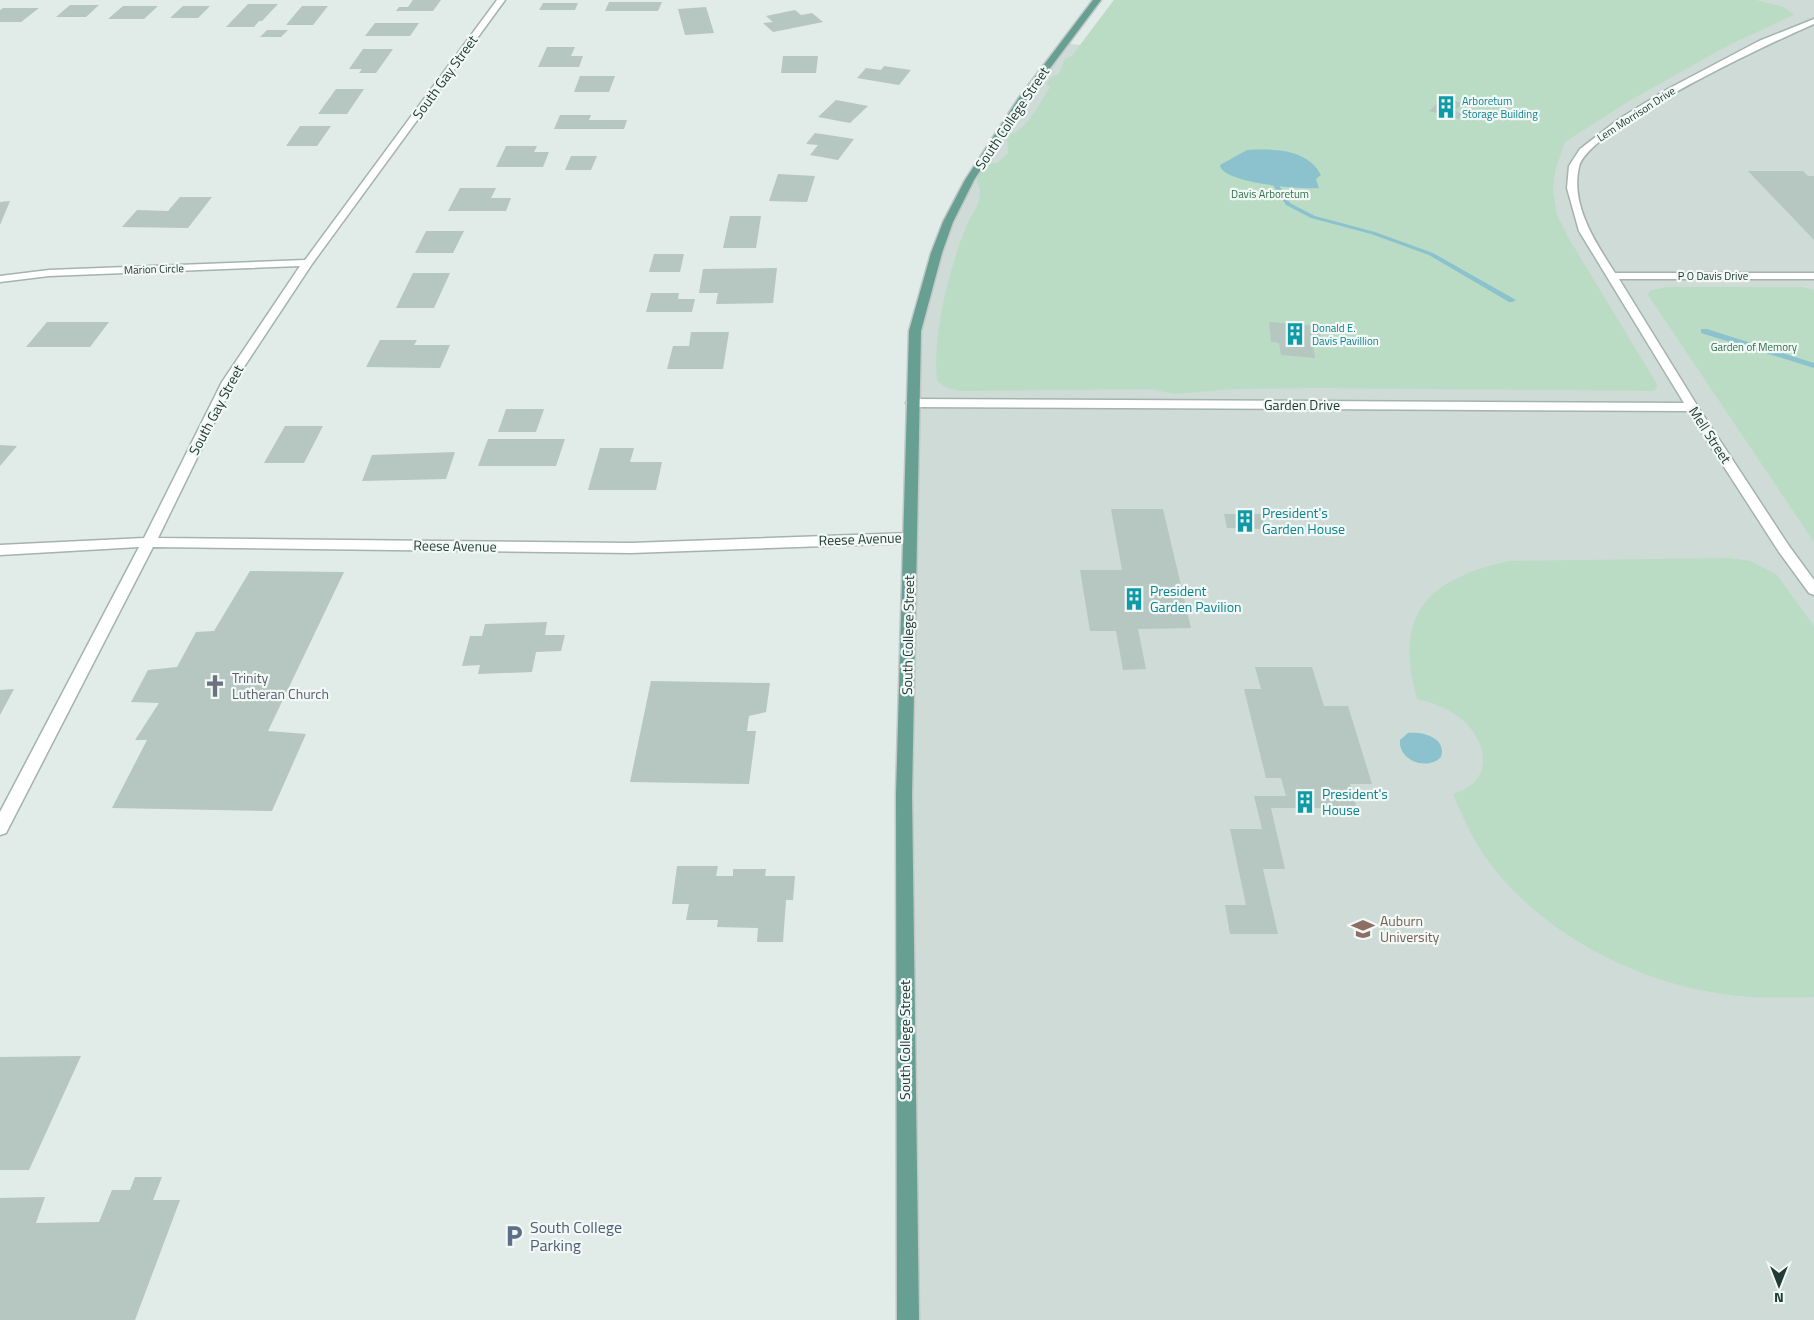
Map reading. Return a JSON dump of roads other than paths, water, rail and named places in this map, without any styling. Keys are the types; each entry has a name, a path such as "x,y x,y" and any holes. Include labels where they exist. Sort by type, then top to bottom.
{"main road":[{"name":"South College Street","path":"908,1320 904,795 915,331 925,286 954,208 991,144 1097,0"}],"street":[{"name":"South Gay Street","path":"0,828 149,542 228,382 308,263 501,0"},
{"name":"Lem Morrison Drive","path":"1612,276 1584,231 1572,188 1574,166 1583,151 1622,121 1669,92 1762,43 1814,21"},
{"name":"Marion Circle","path":"0,279 49,273 308,263"},
{"name":"P O Davis Drive","path":"1612,276 1814,276"},
{"name":"Mell Street","path":"1612,276 1692,407 1784,549 1814,590"},
{"name":"Garden Drive","path":"912,403 1692,407"},
{"name":"Reese Avenue","path":"0,550 149,542 631,548 910,538"}],"water":[{"path":"1247,150 1278,150 1298,155 1315,166 1321,175 1316,179 1319,188 1296,188 1247,181 1224,171 1220,165"},
{"path":"1408,733 1420,733 1432,737 1440,745 1442,750 1441,757 1429,763 1415,762 1409,758 1401,747 1400,740"}],"waterway":[{"path":"1276,185 1288,204 1313,217 1373,233 1431,254 1512,300"},
{"path":"1704,331 1814,366"}],"place":[{"name":"Arboretum Storage Building","path":"1446,107"},
{"name":"Donald E. Davis Pavillion","path":"1295,334"},
{"name":"President's Garden House","path":"1245,521"},
{"name":"President Garden Pavilion","path":"1134,599"},
{"name":"Trinity Lutheran Church","path":"215,686"},
{"name":"President's House","path":"1305,802"},
{"name":"Auburn University","path":"1363,929"},
{"name":"South College Parking","path":"514,1236"}],"park label":[{"name":"Davis Arboretum","path":"1270,194"},
{"name":"Garden of Memory","path":"1754,347"}]}
